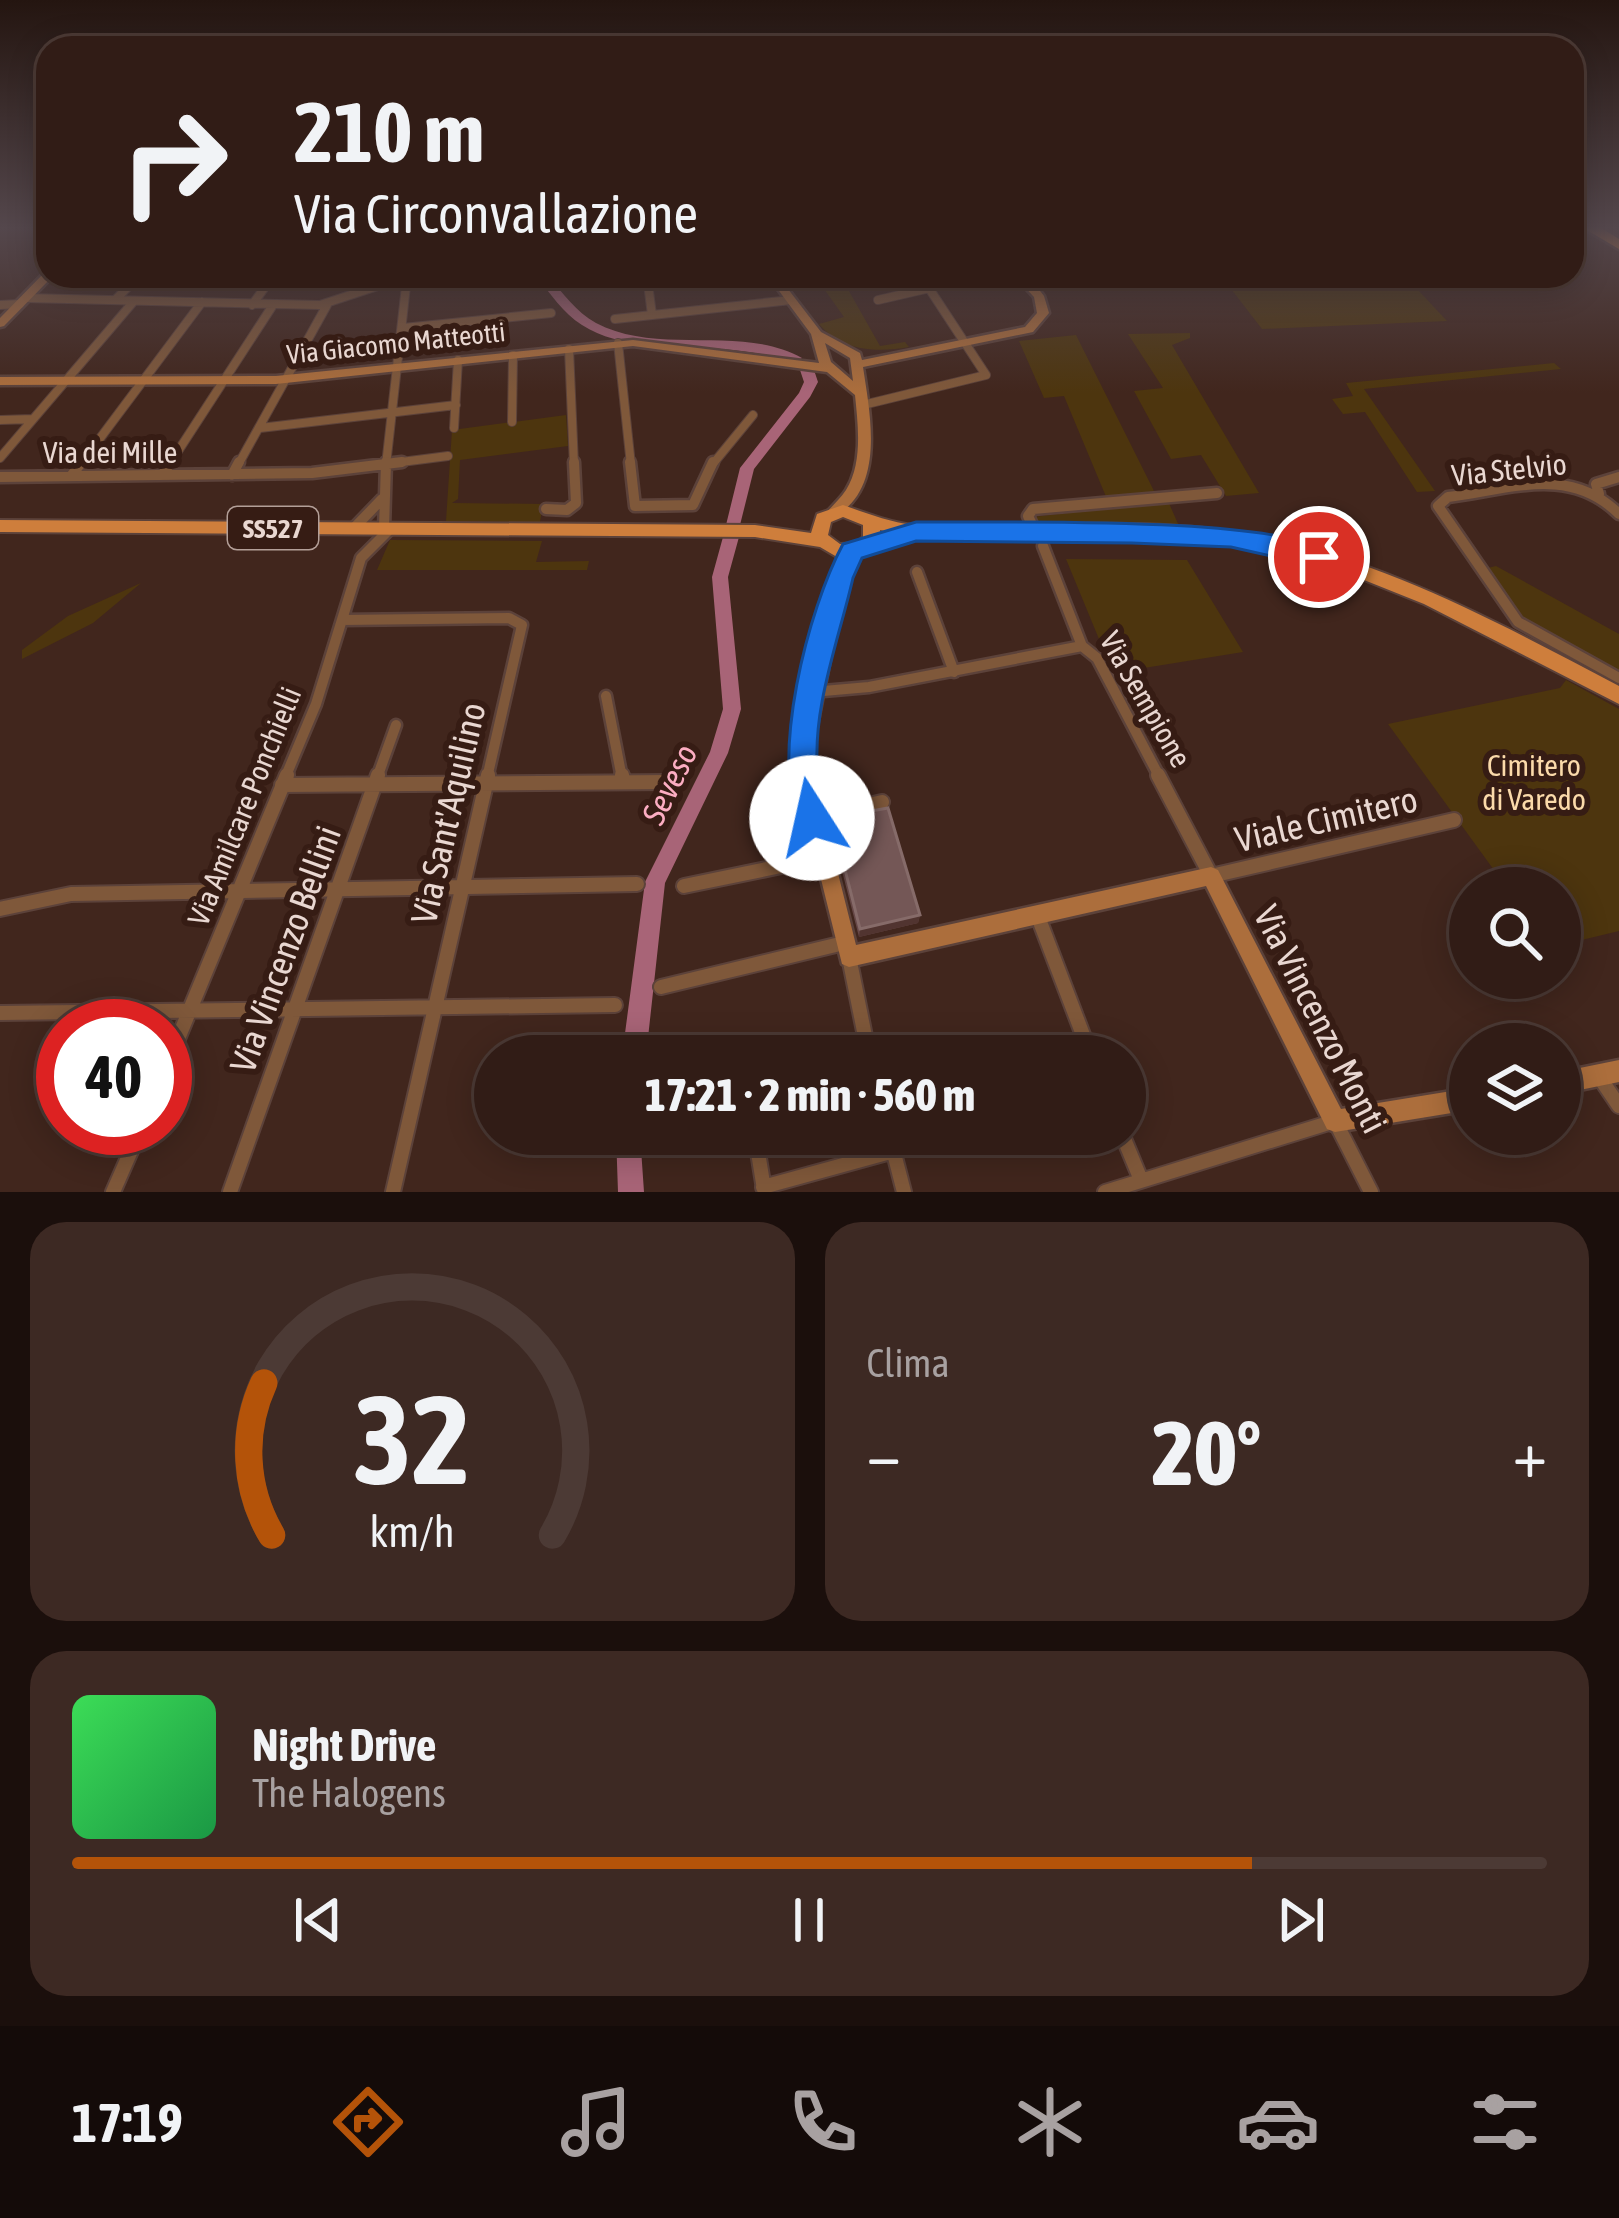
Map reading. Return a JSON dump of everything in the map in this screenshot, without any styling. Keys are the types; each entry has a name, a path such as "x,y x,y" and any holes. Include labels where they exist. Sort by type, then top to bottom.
{"main road":[{"name":"SS527","path":"777,532 829,515 866,518 916,532 1040,539 1205,535 1319,557 1434,599 1619,696"},
{"path":"826,545 818,529 829,515"},
{"path":"860,548 874,534 866,518"},
{"name":"SS527","path":"0,526 716,530 777,532 860,548 916,532"}],"street":[{"path":"0,324 36,287"},
{"path":"115,300 127,288"},
{"path":"252,304 264,288"},
{"path":"0,305 115,300 327,305 380,288"},
{"path":"387,529 382,499 407,288"},
{"path":"645,288 652,315"},
{"path":"782,288 817,334 853,359 864,399 853,495 866,518"},
{"path":"815,363 864,399 965,380 986,371 930,288 881,298"},
{"path":"815,363 969,345 1029,330 1043,314 1037,288"},
{"path":"0,458 134,300"},
{"path":"615,319 791,301"},
{"path":"71,476 202,302"},
{"path":"162,475 273,305"},
{"path":"226,475 260,428 327,305"},
{"path":"403,328 551,313"},
{"path":"815,363 817,334"},
{"path":"618,343 635,506 693,505 716,455 753,415"},
{"name":"Via Giacomo Matteotti","path":"0,381 286,379 618,343 815,363"},
{"path":"546,509 567,510 576,503 569,349"},
{"path":"512,422 513,355"},
{"path":"815,363 853,359"},
{"path":"454,428 458,360"},
{"path":"260,428 456,405"},
{"path":"0,420 33,419"},
{"name":"Via dei Mille","path":"0,477 226,475 448,456"},
{"path":"1599,494 1596,484 1619,477"},
{"name":"Via Stelvio","path":"1619,514 1599,494 1569,482 1448,496 1438,502 1518,622 1619,677"},
{"path":"1040,539 1028,516 1033,509 1217,493"},
{"path":"829,515 853,495"},
{"path":"356,528 382,499"},
{"name":"Via Amilcare Ponchielli","path":"356,528 362,558"},
{"name":"Via Amilcare Ponchielli","path":"192,1005 316,704 362,558 387,529"},
{"name":"Via Sempione","path":"1040,539 1082,646 1097,658 1211,876"},
{"path":"826,545 839,578"},
{"path":"860,548 839,578 801,753 820,858 864,1035"},
{"path":"917,572 954,672"},
{"name":"Via Sant'Aquilino","path":"342,620 518,620 522,626 392,1192"},
{"path":"812,692 954,672 1082,646"},
{"path":"606,695 623,782"},
{"name":"Via Vincenzo Bellini","path":"230,1192 396,725"},
{"path":"282,785 670,782"},
{"path":"812,818 882,802"},
{"name":"Viale Cimitero","path":"1211,876 1454,820"},
{"path":"684,886 820,858"},
{"path":"662,987 1211,876"},
{"name":"Via Vincenzo Monti","path":"1211,876 1371,1192"},
{"path":"0,909 71,894 637,884"},
{"path":"1036,914 1083,1035"},
{"path":"192,1012 615,1005"},
{"path":"0,1013 36,1013"},
{"path":"1608,1073 1619,1106"},
{"path":"1105,1192 1335,1120 1449,1102"},
{"path":"113,1192 129,1155"},
{"path":"758,1155 764,1189 858,1155"},
{"path":"894,1155 904,1192"},
{"path":"1131,1155 1141,1180"}],"green space":[{"path":"847,288 880,346 905,342 909,347 860,348 838,340 819,324 844,317 824,289"},
{"path":"1230,288 1416,288 1447,321 1262,329"},
{"path":"1190,333 1190,338 1172,345 1259,493 1226,496 1201,455 1171,459 1134,391 1163,388 1128,334"},
{"path":"1076,335 1156,495 1107,499 1064,396 1044,398 1019,341"},
{"path":"1554,363 1561,369 1364,389 1435,491 1417,492 1365,412 1343,414 1332,399 1353,396 1346,383"},
{"path":"566,415 568,446 460,460 458,499 452,503 543,504 540,522 446,521 452,430"},
{"path":"1168,501 1179,526 1042,527 1033,517"},
{"path":"390,540 542,541 536,562 589,561 587,570 377,570"},
{"path":"1066,559 1187,560 1243,652 1113,673"},
{"path":"1496,566 1619,634 1619,672 1529,624 1484,569"},
{"path":"141,583 93,623 22,659 22,650 68,616"},
{"name":"Cimitero di Varedo","path":"1566,680 1619,709 1619,931 1581,940 1581,867 1492,867 1388,724 1560,688"}],"building":[{"path":"888,808 920,915 860,929 832,818"}],"waterway":[{"path":"553,288 576,314 607,332 745,347 796,358"},
{"name":"Seveso","path":"734,525 747,468 805,394 811,382 806,367"},
{"name":"Seveso","path":"637,1035 655,882 719,753 732,709 720,577 731,537"},
{"name":"Seveso","path":"629,1155 631,1192"}],"route":[{"path":"812,818 802,774 802,735 839,578 853,551 916,532 1132,533 1231,538 1319,557"}]}
